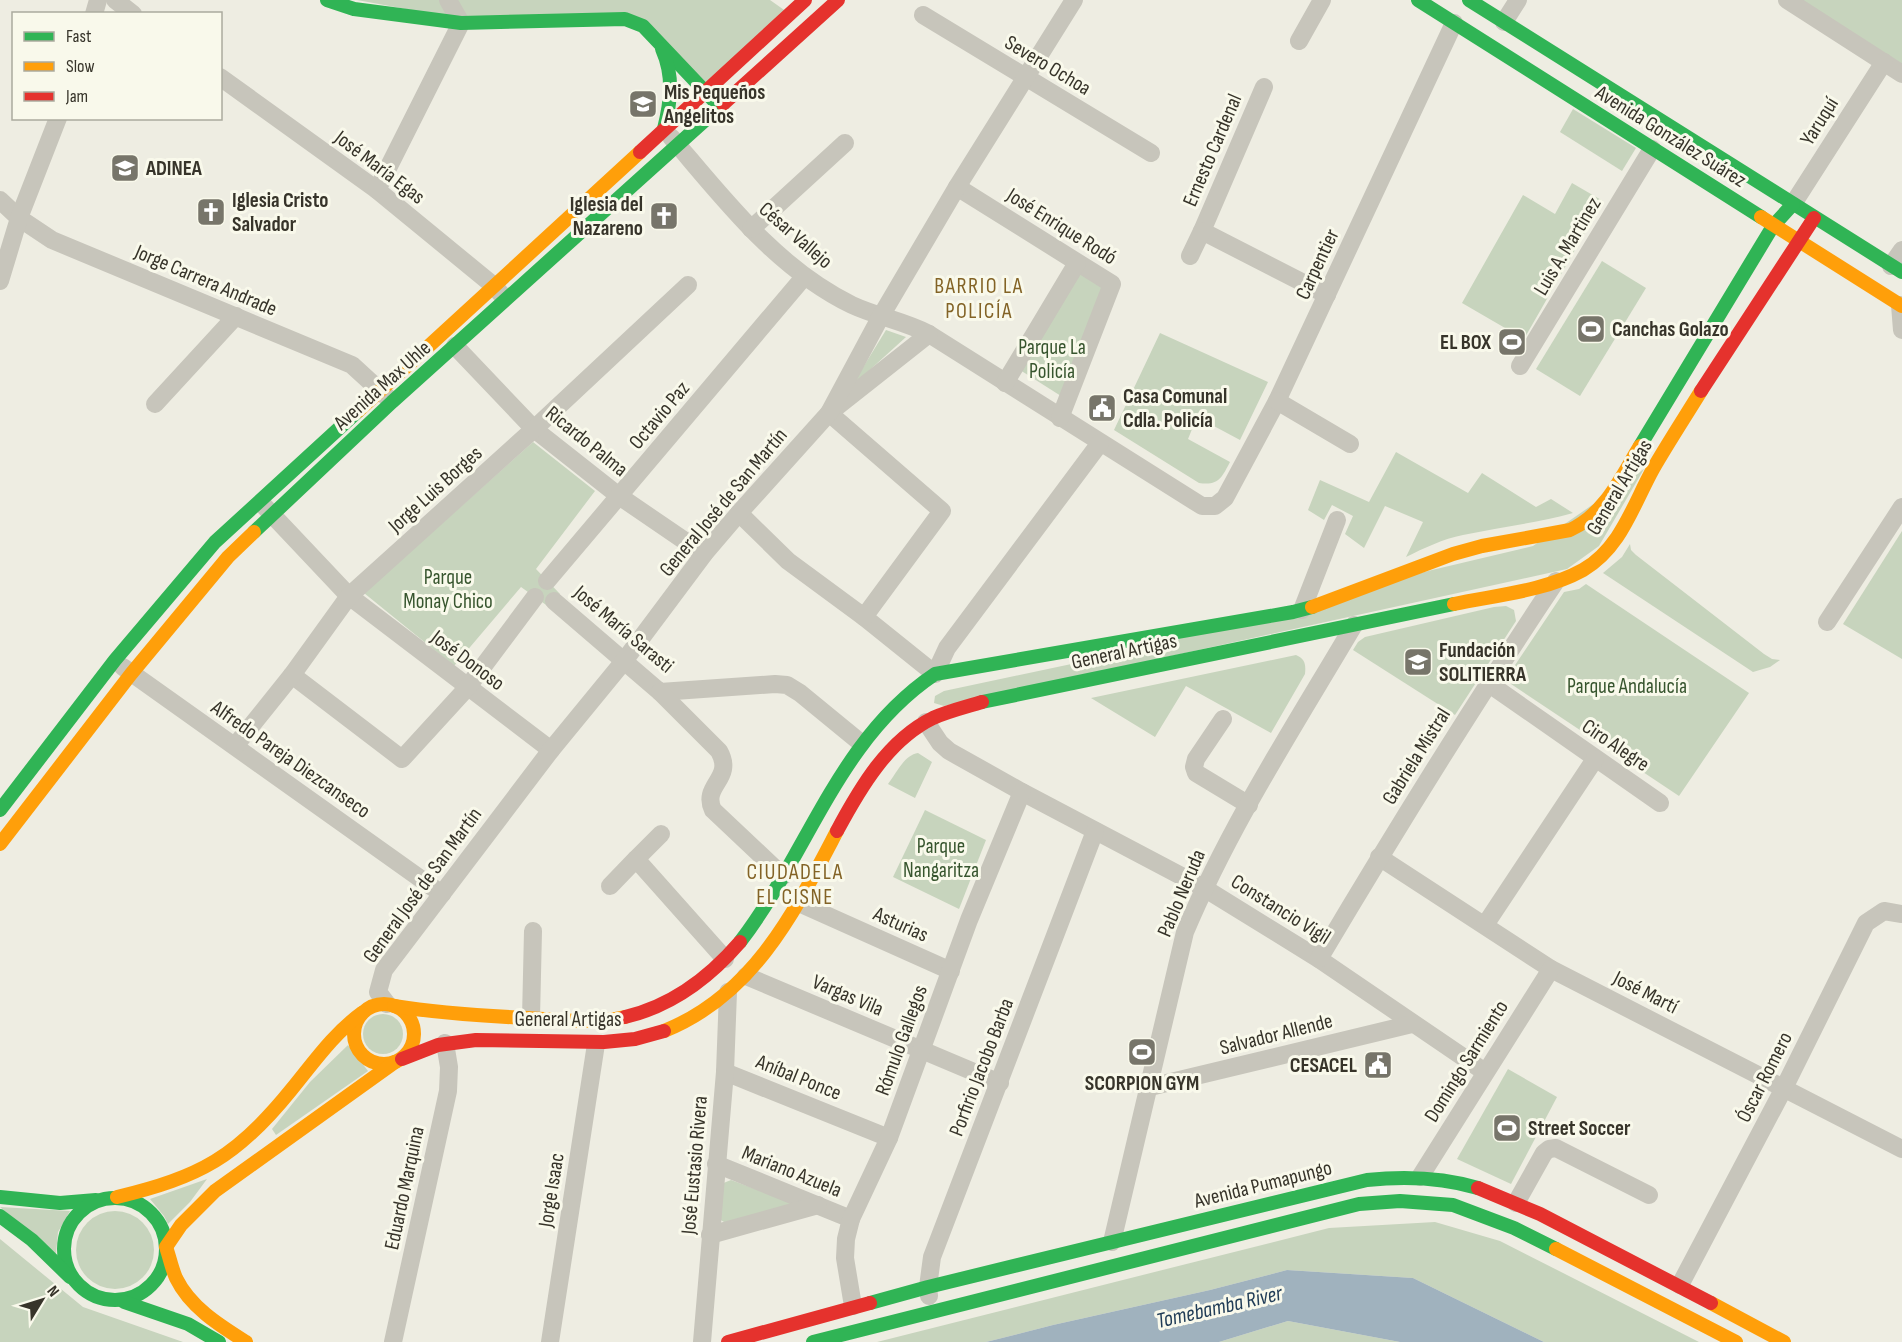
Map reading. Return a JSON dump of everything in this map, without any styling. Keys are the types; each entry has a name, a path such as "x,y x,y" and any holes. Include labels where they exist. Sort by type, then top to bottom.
{"main road":[{"path":"327,0 461,23 625,19 643,26 656,38 719,106"},
{"path":"779,0 807,27"},
{"name":"Avenida Max Uhle","path":"0,844 131,674 228,557 266,507 380,388 805,0"},
{"name":"Avenida Max Uhle","path":"0,810 115,660 216,542 266,507 392,402 838,0"},
{"name":"Avenida González Suárez","path":"1418,0 1901,305"},
{"name":"Avenida González Suárez","path":"1469,0 1896,269"},
{"path":"656,38 670,64 672,83 664,129"},
{"name":"General Artigas","path":"111,1198 159,1186 192,1173 228,1154 245,1141 283,1100 337,1032 373,1006 391,1005 482,1016 598,1021 624,1018 643,1012 687,990 725,958 753,925 828,795 861,743 893,706 920,683 935,674 1302,610 1451,554 1581,526 1598,512 1773,226 1793,204"},
{"name":"General Artigas","path":"167,1249 181,1225 215,1191 398,1060 425,1048 446,1043 487,1040 618,1043 669,1029 695,1016 728,992 766,953 799,903 827,849 872,775 900,742 926,722 982,702 1527,589 1556,581 1589,567 1603,555 1616,538 1653,468 1814,218"},
{"path":"1634,456 1653,468"},
{"path":"926,722 935,674"},
{"path":"362,1014 354,1036 359,1051 364,1057 379,1064 398,1060 412,1046 414,1030 407,1015 391,1005"},
{"name":"Avenida Pumapungo","path":"728,1342 928,1287 1367,1180 1396,1176 1445,1180 1516,1203 1680,1286 1784,1342"},
{"path":"0,1197 60,1204 78,1204 111,1198 137,1203 149,1210 164,1234 177,1278 186,1293 201,1309 246,1342"},
{"path":"74,1280 67,1269 63,1255 64,1240 69,1226 77,1214 90,1204 111,1198"},
{"name":"Avenida Pumapungo","path":"813,1342 934,1317 1359,1204 1400,1201 1453,1205 1514,1228 1736,1342"},
{"path":"0,1216 32,1240 93,1296 124,1302 188,1324 219,1342"},
{"path":"124,1302 153,1284 163,1270 167,1249"}],"street":[{"path":"115,0 130,12"},
{"path":"377,190 461,23 448,0"},
{"name":"General José de San Martín","path":"391,1005 378,992 384,970 551,750 624,661 704,554 829,413 881,316 957,187 1074,0"},
{"path":"1299,41 1322,0"},
{"path":"1504,22 1518,0"},
{"path":"1787,0 1902,74"},
{"name":"Severo Ochoa","path":"923,15 1151,153"},
{"name":"Carpentier","path":"1202,506 1215,506 1226,498 1277,401 1454,23"},
{"name":"Yaruquí","path":"1793,204 1884,62"},
{"name":"José María Egas","path":"222,78 377,190 494,286 507,300"},
{"name":"Ernesto Cardenal","path":"1191,256 1264,87"},
{"path":"0,281 19,218 57,120"},
{"name":"César Vallejo","path":"664,129 751,230 804,277 852,305 909,324 929,334 1202,506"},
{"path":"751,230 845,143"},
{"name":"Luis A. Martinez","path":"1520,366 1652,149"},
{"name":"José Enrique Rodó","path":"957,187 1112,284 1060,418"},
{"name":"Jorge Carrera Andrade","path":"0,200 19,218 52,240 352,366 380,388 392,402"},
{"name":"Ernesto Cardenal","path":"1202,231 1327,295"},
{"path":"1896,269 1902,250"},
{"path":"1005,383 1077,263"},
{"name":"Octavio Paz","path":"547,581 804,277"},
{"name":"Jorge Luis Borges","path":"235,746 292,675 349,596 534,429 688,285"},
{"path":"1901,305 1902,330"},
{"path":"155,404 236,316"},
{"path":"864,617 942,511 829,413 929,334"},
{"name":"Ricardo Palma","path":"455,346 534,429 619,496 704,554"},
{"path":"1277,401 1350,444"},
{"path":"739,513 788,561 864,617 935,674 947,648 1100,443"},
{"name":"José Donoso","path":"266,507 349,596 551,750"},
{"path":"1827,622 1902,507"},
{"path":"1302,610 1337,520"},
{"name":"Gabriela Mistral","path":"1319,959 1379,857 1488,683 1556,581"},
{"path":"292,675 402,759 467,688 535,597"},
{"name":"José María Sarasti","path":"554,601 660,692 787,685 861,743"},
{"name":"Pablo Neruda","path":"1112,1242 1185,932 1204,888 1249,805 1354,625"},
{"name":"Alfredo Pareja Diezcanseco","path":"115,660 131,674 441,894"},
{"name":"Ciro Alegre","path":"1488,683 1660,803"},
{"path":"660,692 719,751 724,759 724,769 711,795 710,802 713,810 783,876"},
{"path":"1223,719 1196,759 1194,767 1196,773 1249,805"},
{"name":"Constancio Vigil","path":"926,722 949,751 1204,888 1319,959 1485,1072"},
{"path":"1485,925 1595,759"},
{"name":"Rómulo Gallegos","path":"853,1306 845,1258 846,1239 852,1219 889,1138 969,920 1022,792"},
{"name":"Porfirio Jacobo Barba","path":"934,1317 928,1287 932,1257 1095,831"},
{"path":"610,886 661,834"},
{"name":"José Martí","path":"1379,857 1551,969 1902,1149"},
{"path":"636,859 725,958"},
{"name":"Asturias","path":"799,903 951,971"},
{"name":"Óscar Romero","path":"1680,1286 1784,1089 1866,923 1884,911 1902,914"},
{"path":"531,1018 533,931"},
{"name":"Domingo Sarmiento","path":"1420,1177 1551,969"},
{"name":"Vargas Vila","path":"746,976 1000,1083"},
{"name":"José Eustasio Rivera","path":"702,1342 725,1072 728,992"},
{"name":"Salvador Allende","path":"1150,1087 1412,1024"},
{"name":"Eduardo Marquina","path":"393,1342 448,1091 449,1067 446,1043"},
{"name":"Jorge Isaac","path":"550,1342 596,1044"},
{"name":"Aníbal Ponce","path":"725,1072 889,1138"},
{"path":"1516,1203 1544,1153 1556,1148 1649,1195"},
{"name":"Mariano Azuela","path":"716,1164 852,1219"},
{"path":"710,1235 818,1205"}],"green space":[{"path":"357,0 770,0 787,12 706,85 646,24 460,19"},
{"path":"1797,0 1902,0 1902,69"},
{"path":"1573,109 1636,148 1622,171 1560,132"},
{"path":"1572,183 1603,201 1524,339 1462,303 1523,195 1555,214"},
{"name":"Canchas Golazo","path":"1602,261 1646,288 1580,396 1536,369"},
{"name":"Parque La Policía","path":"1079,269 1106,287 1061,396 1020,370"},
{"path":"886,330 906,337 851,387"},
{"path":"1160,333 1268,382 1240,440 1197,417 1188,439 1230,462 1222,476 1215,482 1199,483 1114,430"},
{"name":"Parque Monay Chico","path":"533,442 595,491 536,569 560,594 549,607 521,587 454,666 364,593"},
{"path":"1396,452 1468,493 1482,473 1536,507 1551,499 1573,513 1456,537 1406,557 1423,522 1385,506 1364,548 1345,534 1353,516 1332,505 1324,520 1308,510 1320,480 1369,502"},
{"path":"1644,469 1599,546 1567,569 944,706 934,703 935,696 944,691 1095,659 1432,570 1533,546"},
{"path":"1902,531 1902,659 1843,624"},
{"path":"1630,544 1631,550 1636,555 1764,654 1772,659 1780,660 1770,667 1753,672 1603,573 1622,557"},
{"name":"Parque Andalucía","path":"1586,584 1749,693 1679,796 1505,680 1564,592 1579,589"},
{"name":"Fundación SOLITIERRA","path":"1506,606 1514,610 1516,621 1455,715 1353,650 1365,637"},
{"path":"1296,655 1304,662 1305,674 1271,733 1186,686 1155,737 1091,698"},
{"path":"918,753 932,762 915,798 888,784 904,761"},
{"name":"Parque Nangaritza","path":"925,810 986,840 959,909 893,877"},
{"path":"383,1014 391,1015 397,1020 402,1026 402,1042 397,1048 391,1053 383,1054 375,1053 369,1048 364,1042 363,1034 364,1026 369,1020 375,1015"},
{"path":"348,1045 368,1071 276,1135 272,1129 310,1082"},
{"name":"Street Soccer","path":"1508,1069 1557,1097 1511,1184 1457,1159"},
{"path":"207,1179 190,1202 168,1224 150,1199"},
{"path":"731,1180 793,1203 729,1225 719,1219 721,1184"},
{"path":"0,1207 70,1211 58,1232 56,1254"},
{"path":"115,1211 130,1214 147,1228 154,1250 151,1265 137,1282 115,1289 100,1286 83,1272 76,1250 79,1235 93,1218"},
{"path":"1435,1222 1500,1241 1699,1342 1544,1342 1413,1278 1287,1270 986,1342 877,1342 1329,1228"},
{"path":"0,1239 83,1307 183,1342 0,1342"},
{"path":"1288,1321 1400,1342 1219,1342"}],"water":[{"name":"Tomebamba River","path":"1287,1270 1413,1278 1544,1342 1400,1342 1288,1321 1219,1342 986,1342 1210,1290"}],"traffic: fast":[{"path":"327,0 354,9 461,23 625,19 643,26 716,103"},
{"path":"1418,0 1761,217"},
{"path":"1469,0 1902,272"},
{"path":"662,49 670,79 664,129"},
{"path":"254,532 392,402 723,104"},
{"path":"1640,446 1773,226 1793,204"},
{"path":"0,810 115,660 215,542 358,411"},
{"path":"982,702 1454,604"},
{"path":"740,942 764,907 849,764 873,731 902,700 935,674 1312,607"},
{"path":"870,1303 1367,1180 1423,1178 1478,1188"},
{"path":"0,1197 60,1203 96,1200"},
{"path":"115,1198 135,1201 144,1206 158,1220 163,1229 166,1249 163,1269 158,1278 144,1292 135,1297 115,1300 95,1297 86,1292 72,1278 67,1269 64,1249 67,1229 72,1220 86,1206 95,1201 115,1198"},
{"path":"813,1342 1359,1204 1400,1201 1453,1205 1514,1228 1556,1249"},
{"path":"0,1216 32,1240 70,1277"},
{"path":"124,1302 188,1324 219,1342"}],"traffic: slow":[{"path":"358,411 640,152"},
{"path":"1761,217 1902,306"},
{"path":"1454,604 1520,592 1553,583 1583,570 1596,561 1617,538 1653,469 1701,391"},
{"path":"1312,607 1453,554 1482,546 1570,530 1603,505 1640,446"},
{"path":"0,844 131,674 228,557 254,532"},
{"path":"664,1031 696,1015 723,996 747,973 788,920 837,831"},
{"path":"384,1004 401,1009 409,1017 414,1034 409,1051 401,1059 384,1064 367,1059 359,1051 354,1034 359,1017 367,1009 384,1004"},
{"path":"394,1006 461,1014 564,1020 589,1021 625,1017"},
{"path":"117,1197 194,1172 234,1148 271,1113 333,1039 362,1013"},
{"path":"166,1247 181,1225 215,1191 395,1062"},
{"path":"1556,1249 1736,1342"},
{"path":"167,1250 176,1278 189,1298 216,1322 246,1342"},
{"path":"1711,1303 1784,1342"}],"traffic: jam":[{"path":"640,152 805,0"},
{"path":"723,104 838,0"},
{"path":"1701,391 1814,218"},
{"path":"837,831 866,782 902,739 933,718 982,702"},
{"path":"625,1017 658,1006 689,989 716,967 740,942"},
{"path":"402,1059 438,1045 476,1040 604,1042 635,1039 664,1031"},
{"path":"1478,1188 1540,1214 1711,1303"},
{"path":"728,1342 870,1303"}],"place":[{"name":"Mis Pequeños Angelitos","path":"643,104"},
{"name":"ADINEA","path":"125,168"},
{"name":"Iglesia Cristo Salvador","path":"211,212"},
{"name":"Iglesia del Nazareno","path":"664,216"},
{"name":"Canchas Golazo","path":"1591,329"},
{"name":"EL BOX","path":"1512,342"},
{"name":"Casa Comunal Cdla. Policía","path":"1102,408"},
{"name":"Fundación SOLITIERRA","path":"1418,662"},
{"name":"SCORPION GYM","path":"1142,1052"},
{"name":"CESACEL","path":"1378,1065"},
{"name":"Street Soccer","path":"1507,1128"}],"district":[{"name":"BARRIO LA POLICÍA","path":"979,298"},
{"name":"CIUDADELA EL CISNE","path":"795,884"}]}
